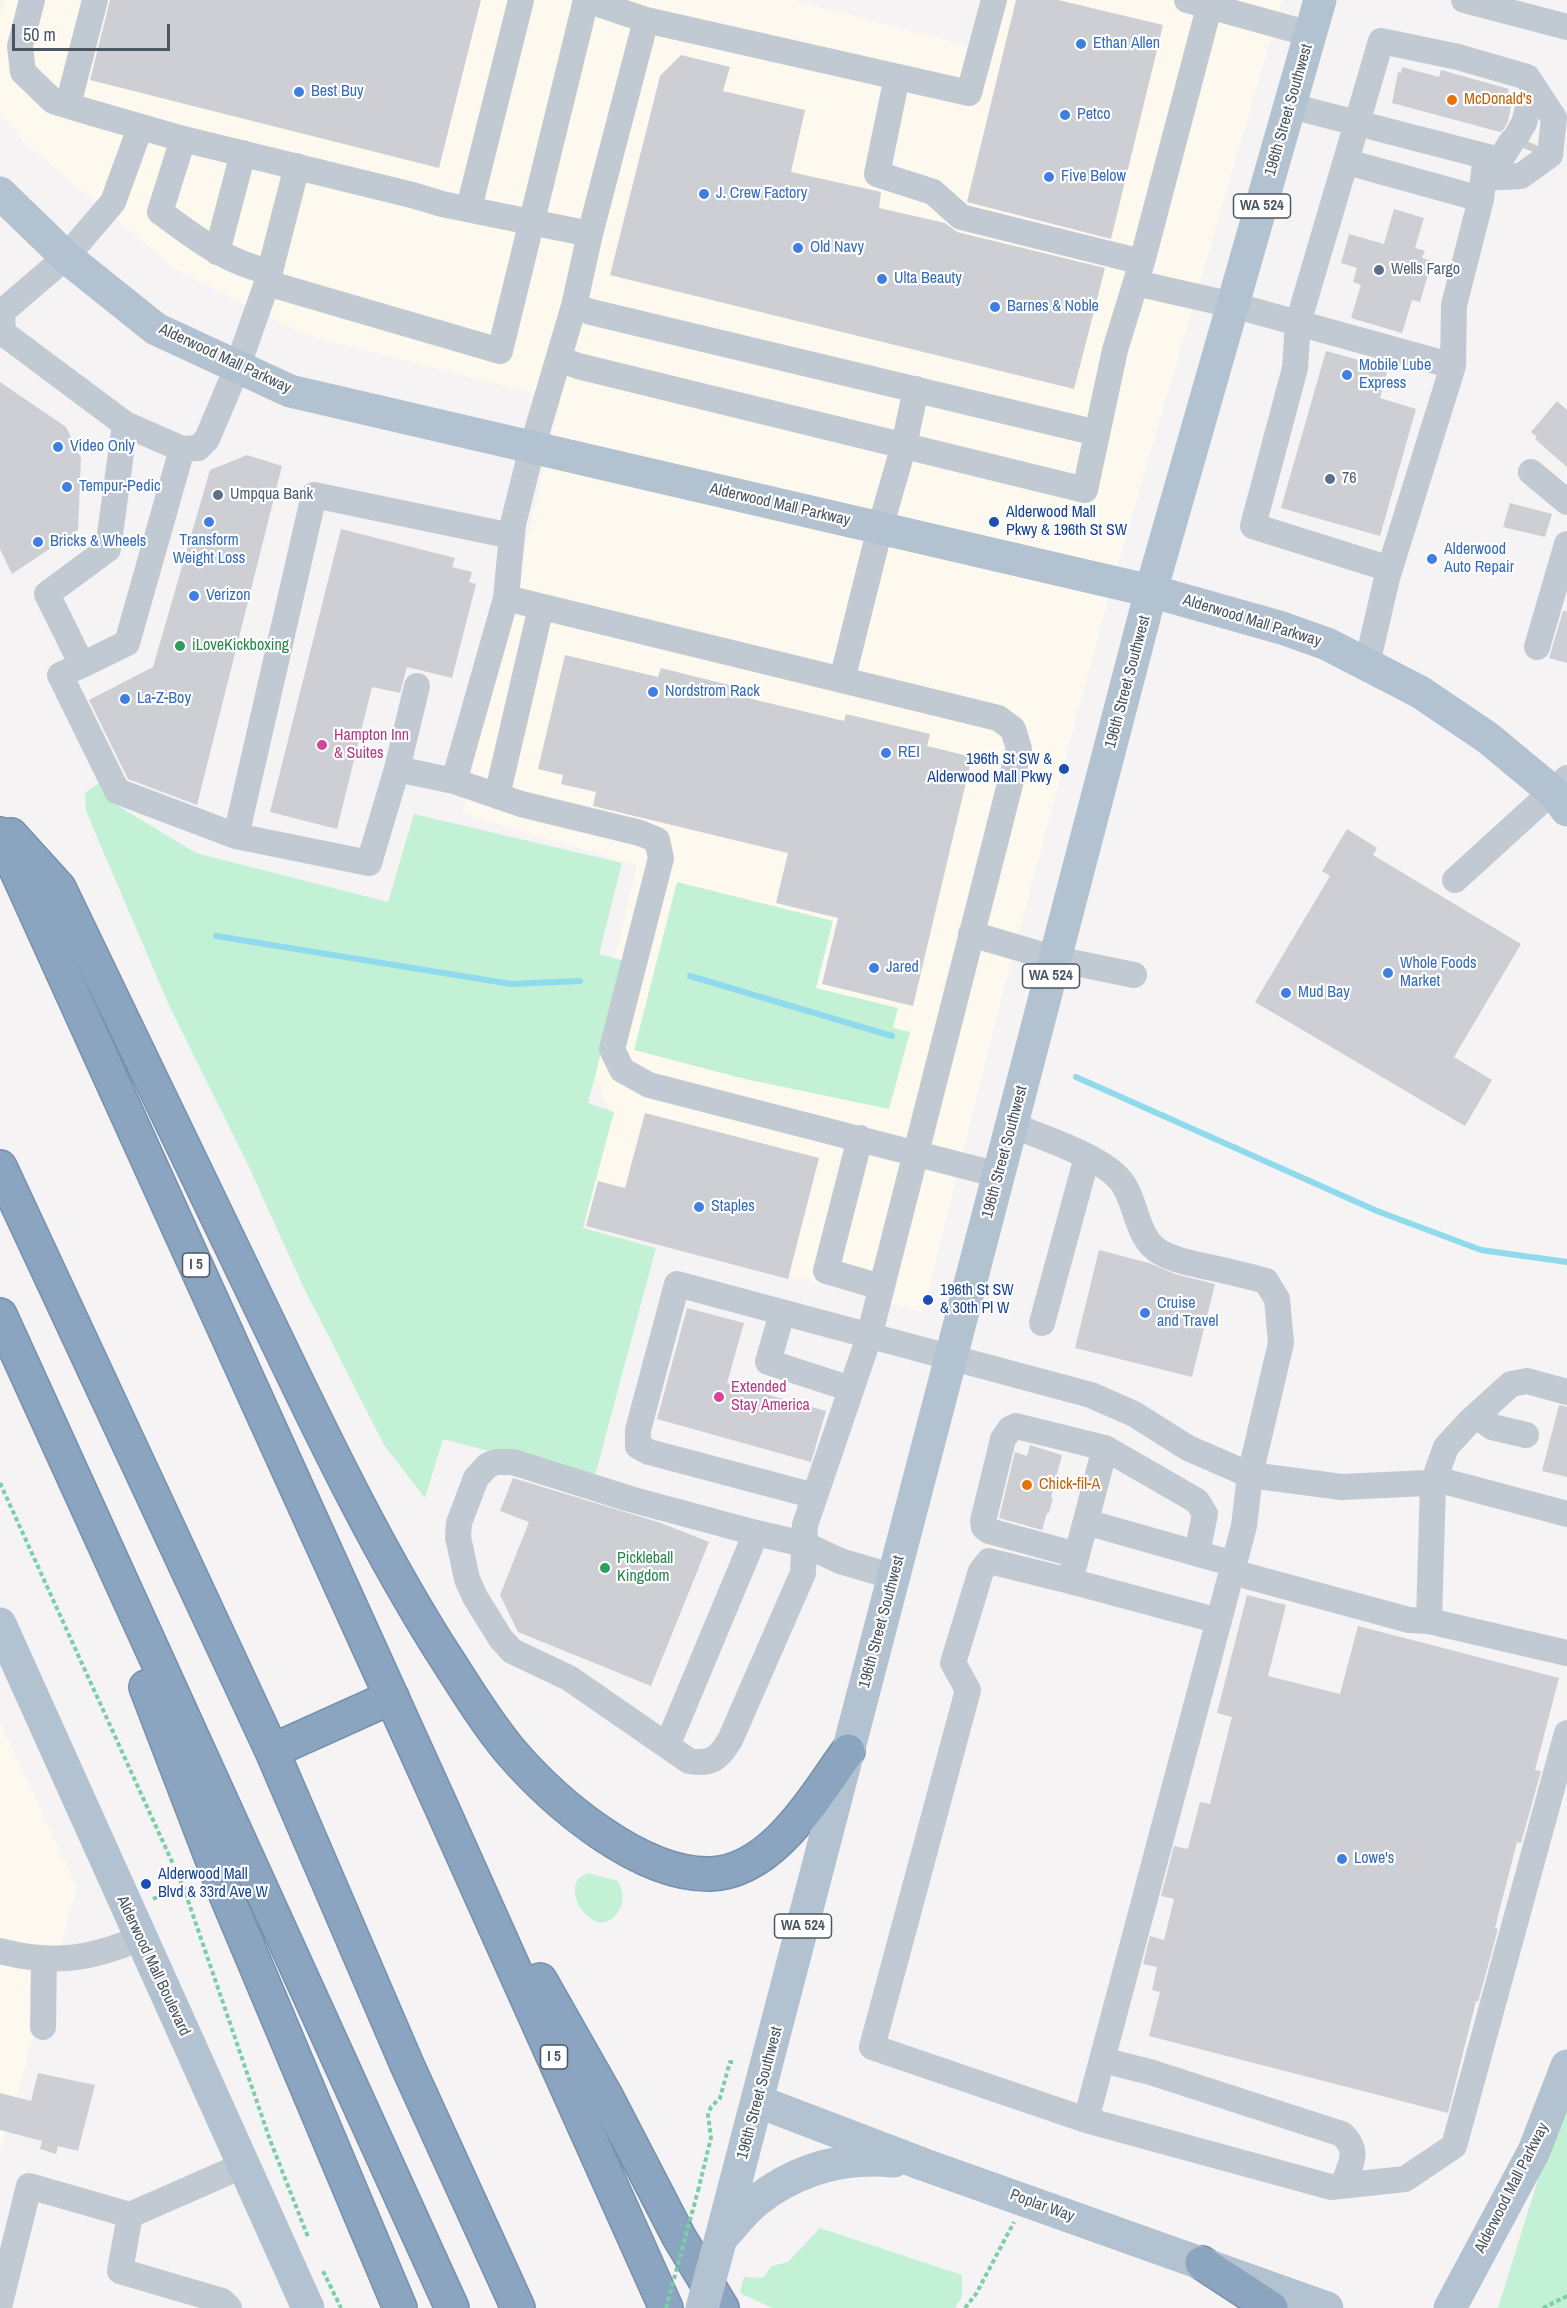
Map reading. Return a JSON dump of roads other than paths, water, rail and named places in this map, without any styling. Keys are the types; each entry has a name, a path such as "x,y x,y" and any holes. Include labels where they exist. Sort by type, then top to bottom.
{"highway":[{"path":"0,823 59,888 354,1500 421,1618 472,1699 510,1750 534,1777 609,1838 638,1855 662,1866 687,1872 712,1874 737,1869 762,1856 784,1836 848,1751"},
{"name":"I 5","path":"0,834 392,1697 666,2308"},
{"path":"0,1167 272,1751 408,2067 518,2308"},
{"path":"0,1315 224,1890 400,2308"},
{"path":"24,1372 452,2308"},
{"path":"272,1751 392,1697"},
{"path":"441,1806 608,2098 679,2237 722,2308"},
{"path":"1202,2263 1270,2308"}],"main road":[{"name":"196th Street Southwest","path":"702,2308 758,2101 1151,591 1320,0"},
{"name":"Alderwood Mall Parkway","path":"0,192 66,257 156,329 290,391 1151,591 1291,631 1327,644 1420,692 1488,738 1562,793"},
{"name":"Alderwood Mall Boulevard","path":"0,1624 308,2308"},
{"name":"Alderwood Mall Parkway","path":"1450,2308 1534,2151 1567,2066"},
{"name":"Poplar Way","path":"758,2101 925,2165 1327,2308"},
{"path":"721,2238 754,2203 786,2181 834,2163 868,2158 925,2165"}],"street":[{"path":"32,0 20,46 23,72 53,101 140,128 442,204 590,234"},
{"path":"68,105 94,0"},
{"path":"469,208 521,0"},
{"path":"183,139 160,212 217,252 269,278 500,351 529,223 585,0 646,20 969,93 994,0"},
{"path":"1464,0 1567,27"},
{"path":"559,360 1085,490 1115,350 1139,272 1203,2 1310,34"},
{"path":"454,781 506,598 512,536 532,448 574,306 590,234 646,20"},
{"path":"1291,106 1357,123 1506,158 1521,176 1550,155 1554,118 1527,77 1458,57 1381,41 1357,123 1347,162 1298,323 1295,368 1253,526 1390,569"},
{"path":"1367,664 1390,569 1453,366 1454,305 1506,158 1540,126 1530,100 1520,88 1452,66 1408,58 1398,45"},
{"path":"897,77 877,174 933,192 961,217 1139,272 1233,305 1453,366"},
{"path":"140,128 112,202 66,257 1,311 3,333 125,424 182,449 198,448 207,439 237,368 269,278 297,166"},
{"path":"217,252 243,153"},
{"path":"1347,162 1506,158"},
{"path":"574,306 591,312 1097,433"},
{"path":"842,680 880,528 904,445 916,389"},
{"path":"82,665 48,594 108,549 125,424"},
{"path":"182,449 127,643 60,675 117,790 236,836 369,863 398,769 417,687"},
{"path":"1531,472 1567,502"},
{"path":"236,836 314,495 512,536"},
{"path":"1537,647 1567,544"},
{"path":"506,598 998,718 1013,729 1019,749 869,1337 805,1526 804,1544 803,1573 730,1740 720,1755 704,1764 689,1761 569,1678 512,1651 501,1639 475,1597 467,1579 460,1554 459,1523 476,1478 488,1465 497,1462 513,1462 630,1499 804,1544 840,1561 894,1577"},
{"path":"497,796 541,607"},
{"path":"398,769 454,781 521,804 640,833 657,840 661,858 612,1049 622,1070 650,1084 999,1175"},
{"path":"1455,880 1562,793"},
{"path":"971,934 1056,959 1134,975"},
{"path":"1012,1125 1087,1157 1115,1173 1123,1183 1150,1243 1159,1252 1183,1261 1266,1281 1277,1299 1281,1343 1250,1475 1244,1526 1086,2120"},
{"path":"860,1138 826,1271 881,1287"},
{"path":"1042,1323 1087,1157"},
{"path":"815,1496 649,1452 638,1446 639,1430 677,1284 1091,1395 1134,1414 1188,1448 1250,1475 1342,1487 1447,1482 1567,1514"},
{"path":"782,1313 768,1362 851,1389"},
{"path":"1429,1621 1433,1483 1446,1447 1511,1384 1527,1381 1567,1392"},
{"path":"1477,1416 1492,1427 1526,1435"},
{"path":"1077,1555 989,1532 984,1527 983,1521 1003,1439 1010,1429 1017,1426 1105,1448 1197,1502 1205,1514 1197,1553"},
{"path":"1070,1581 1105,1448"},
{"path":"1086,1522 1197,1553 1233,1568 1409,1620 1429,1621 1567,1653"},
{"path":"667,1746 756,1533"},
{"path":"1219,1621 989,1561 981,1570 953,1664 968,1690 872,2047 1086,2120 1331,2187 1405,2179 1454,2146 1567,1733"},
{"path":"0,1952 57,1960 90,1957 141,1938"},
{"path":"43,2027 44,1958"},
{"path":"1102,2060 1252,2104 1342,2134 1350,2141 1354,2150 1343,2186"},
{"path":"0,2302 29,2186 130,2215 244,2165"},
{"path":"130,2215 120,2271 222,2301 229,2308"}],"waterway":[{"path":"216,936 511,984 580,981"},
{"path":"690,976 892,1036"},
{"path":"1076,1077 1377,1211 1481,1250 1567,1262"}],"tunnel":[{"path":"1533,152 1536,145"}],"place":[{"name":"Ethan Allen","path":"1081,44"},
{"name":"Best Buy","path":"299,92"},
{"name":"McDonald's","path":"1452,100"},
{"name":"Petco","path":"1065,115"},
{"name":"Five Below","path":"1049,177"},
{"name":"J. Crew Factory","path":"704,194"},
{"name":"Old Navy","path":"798,248"},
{"name":"Wells Fargo","path":"1379,270"},
{"name":"Ulta Beauty","path":"882,279"},
{"name":"Barnes & Noble","path":"995,307"},
{"name":"Mobile Lube Express","path":"1347,375"},
{"name":"Video Only","path":"58,447"},
{"name":"76","path":"1330,479"},
{"name":"Tempur-Pedic","path":"67,487"},
{"name":"Umpqua Bank","path":"218,495"},
{"name":"Transform Weight Loss","path":"209,522"},
{"name":"Alderwood Mall Pkwy & 196th St SW","path":"994,522"},
{"name":"Bricks & Wheels","path":"38,542"},
{"name":"Alderwood Auto Repair","path":"1432,559"},
{"name":"Verizon","path":"194,596"},
{"name":"iLoveKickboxing","path":"180,646"},
{"name":"Nordstrom Rack","path":"653,692"},
{"name":"La-Z-Boy","path":"125,699"},
{"name":"Hampton Inn & Suites","path":"322,745"},
{"name":"REI","path":"886,753"},
{"name":"196th St SW & Alderwood Mall Pkwy","path":"1064,769"},
{"name":"Jared","path":"874,968"},
{"name":"Whole Foods Market","path":"1388,973"},
{"name":"Mud Bay","path":"1286,993"},
{"name":"Staples","path":"699,1207"},
{"name":"196th St SW & 30th Pl W","path":"928,1300"},
{"name":"Cruise and Travel","path":"1145,1313"},
{"name":"Extended Stay America","path":"719,1397"},
{"name":"Chick-fil-A","path":"1027,1485"},
{"name":"Pickleball Kingdom","path":"605,1568"},
{"name":"Lowe's","path":"1342,1859"},
{"name":"Alderwood Mall Blvd & 33rd Ave W","path":"146,1884"}]}
